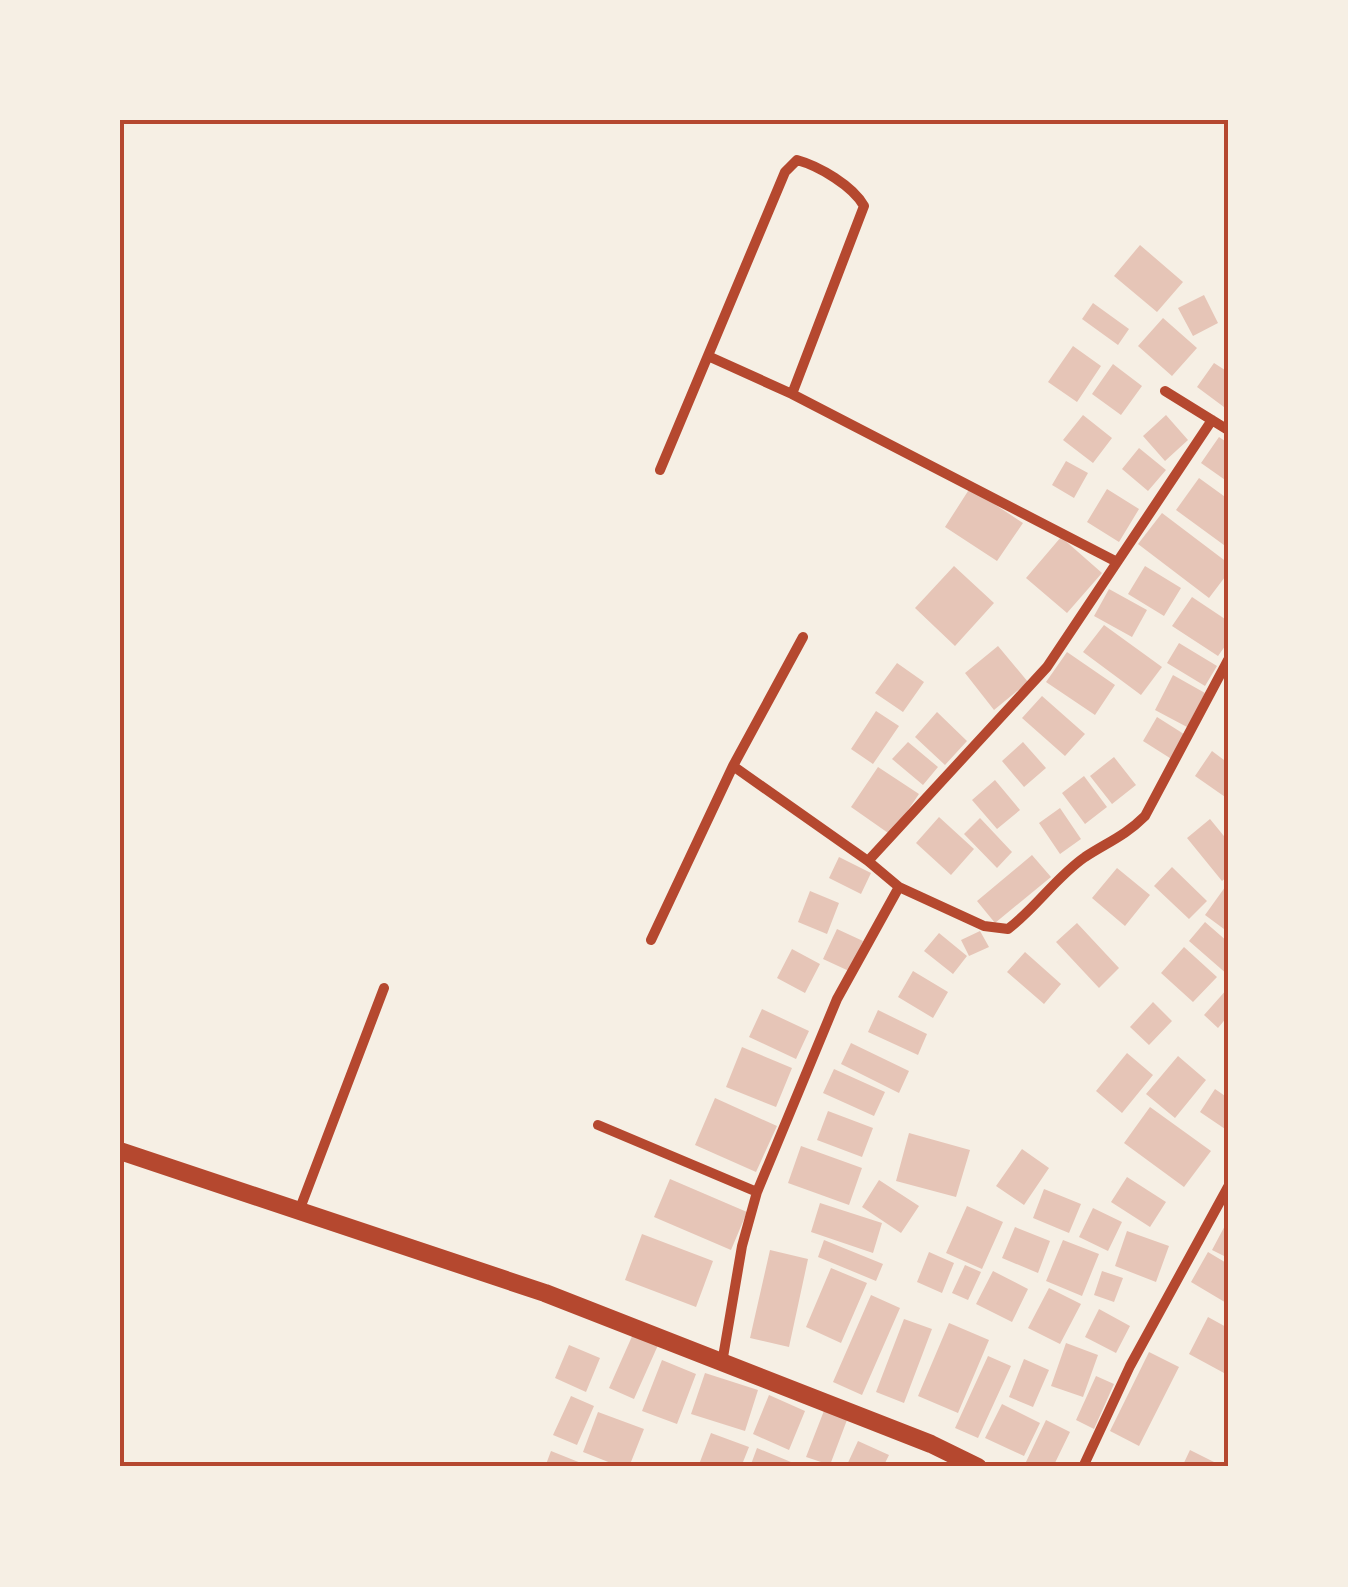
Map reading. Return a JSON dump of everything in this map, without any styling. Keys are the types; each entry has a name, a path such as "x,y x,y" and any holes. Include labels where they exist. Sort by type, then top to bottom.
{"street":[{"path":"660,470 785,172 797,160 859,197 864,206 792,394"},
{"path":"708,356 792,394 1116,562"},
{"path":"1165,390 1228,430"},
{"path":"868,861 1047,667 1212,420"},
{"path":"651,940 733,766 803,637"},
{"path":"733,766 899,887 984,926 1008,929 1086,857 1126,836 1145,816 1228,660"},
{"path":"722,1363 742,1246 757,1192 837,1000 899,887"},
{"path":"298,1212 384,988"},
{"path":"598,1125 757,1192"},
{"path":"120,1150 298,1212 442,1256 930,1444 978,1467"},
{"path":"1083,1467 1130,1366 1228,1187"}],"building":[{"path":"1140,245 1183,282 1157,312 1114,276"},
{"path":"1204,295 1218,323 1193,336 1178,308"},
{"path":"1093,303 1129,329 1118,345 1082,319"},
{"path":"1163,318 1197,348 1172,376 1138,346"},
{"path":"1073,346 1101,366 1077,402 1048,382"},
{"path":"1214,363 1228,372 1228,410 1197,387"},
{"path":"1113,364 1142,386 1121,415 1092,394"},
{"path":"1083,415 1112,438 1093,463 1063,440"},
{"path":"1166,415 1188,440 1165,461 1143,436"},
{"path":"1219,437 1228,443 1228,482 1201,463"},
{"path":"1139,448 1166,470 1148,491 1122,469"},
{"path":"1066,461 1088,473 1074,498 1052,485"},
{"path":"1199,478 1228,499 1228,548 1176,510"},
{"path":"970,488 1023,523 997,561 945,527"},
{"path":"1107,489 1139,509 1119,542 1087,522"},
{"path":"1162,513 1228,563 1228,573 1209,598 1138,544"},
{"path":"1061,537 1102,573 1067,613 1026,578"},
{"path":"954,566 994,603 955,646 915,608"},
{"path":"1145,566 1181,588 1164,616 1128,594"},
{"path":"1109,589 1147,610 1132,637 1094,616"},
{"path":"1192,597 1228,621 1228,642 1218,656 1172,626"},
{"path":"1104,625 1162,667 1141,695 1083,652"},
{"path":"1179,643 1217,666 1205,686 1167,663"},
{"path":"998,646 1028,682 994,710 965,673"},
{"path":"1067,652 1115,685 1095,715 1046,682"},
{"path":"897,663 924,682 903,712 875,693"},
{"path":"1173,675 1205,693 1187,727 1155,710"},
{"path":"1042,696 1085,734 1065,756 1022,718"},
{"path":"876,711 899,726 873,764 851,749"},
{"path":"937,712 967,741 945,765 915,737"},
{"path":"1157,717 1187,736 1173,760 1143,741"},
{"path":"908,742 938,767 923,785 892,759"},
{"path":"1023,742 1046,768 1024,787 1002,761"},
{"path":"1212,751 1228,763 1228,799 1195,776"},
{"path":"1114,757 1136,785 1112,804 1090,776"},
{"path":"878,767 919,794 891,835 851,807"},
{"path":"1084,776 1107,807 1085,824 1062,793"},
{"path":"995,780 1020,810 997,829 972,800"},
{"path":"1060,808 1081,839 1060,854 1039,823"},
{"path":"939,817 974,849 951,875 916,843"},
{"path":"980,818 1012,852 997,868 964,834"},
{"path":"1210,819 1228,841 1228,876 1222,881 1187,838"},
{"path":"1032,855 1051,877 995,923 977,901"},
{"path":"839,857 871,873 861,894 829,878"},
{"path":"1172,867 1207,901 1189,919 1154,886"},
{"path":"1117,868 1150,895 1125,926 1092,898"},
{"path":"1228,883 1228,932 1205,915"},
{"path":"810,891 839,903 827,934 798,922"},
{"path":"1205,922 1228,942 1228,975 1189,941"},
{"path":"1077,923 1119,968 1099,988 1056,942"},
{"path":"837,929 863,941 849,971 823,959"},
{"path":"980,931 989,947 969,956 961,940"},
{"path":"939,933 967,956 953,974 924,951"},
{"path":"1184,947 1217,977 1193,1002 1161,973"},
{"path":"792,949 820,964 805,993 777,978"},
{"path":"1025,952 1061,984 1044,1004 1007,972"},
{"path":"913,971 948,992 933,1018 898,997"},
{"path":"1228,988 1228,1016 1218,1028 1204,1015"},
{"path":"1153,1002 1172,1021 1149,1045 1130,1027"},
{"path":"762,1009 809,1031 796,1059 749,1037"},
{"path":"878,1010 927,1034 918,1055 868,1032"},
{"path":"851,1043 909,1071 899,1093 841,1064"},
{"path":"742,1047 792,1068 776,1107 726,1087"},
{"path":"1127,1053 1153,1075 1122,1113 1096,1091"},
{"path":"1178,1056 1206,1080 1175,1118 1146,1094"},
{"path":"834,1069 885,1092 874,1116 823,1093"},
{"path":"1215,1089 1228,1098 1228,1131 1200,1112"},
{"path":"715,1098 777,1126 756,1172 695,1145"},
{"path":"1150,1107 1211,1151 1184,1187 1124,1143"},
{"path":"828,1111 873,1128 862,1157 817,1140"},
{"path":"909,1133 970,1150 956,1197 896,1181"},
{"path":"801,1146 862,1168 849,1205 788,1183"},
{"path":"1022,1149 1049,1168 1024,1205 996,1186"},
{"path":"1127,1177 1166,1202 1150,1227 1111,1202"},
{"path":"670,1179 747,1212 731,1250 654,1217"},
{"path":"879,1180 919,1206 901,1233 862,1207"},
{"path":"1044,1189 1081,1204 1069,1233 1033,1218"},
{"path":"820,1203 882,1223 873,1253 811,1232"},
{"path":"967,1206 1003,1222 982,1269 946,1253"},
{"path":"1093,1208 1122,1222 1108,1251 1079,1237"},
{"path":"1228,1220 1228,1258 1212,1250"},
{"path":"1015,1227 1050,1241 1038,1273 1002,1258"},
{"path":"1127,1231 1169,1246 1156,1282 1115,1266"},
{"path":"642,1234 713,1261 696,1307 625,1280"},
{"path":"824,1240 883,1264 876,1281 818,1257"},
{"path":"1063,1240 1099,1254 1082,1296 1046,1281"},
{"path":"770,1250 808,1259 789,1347 750,1338"},
{"path":"929,1252 954,1263 942,1293 917,1282"},
{"path":"1208,1252 1228,1264 1228,1304 1191,1282"},
{"path":"965,1265 981,1272 968,1300 952,1293"},
{"path":"831,1268 867,1283 841,1343 806,1327"},
{"path":"993,1271 1028,1289 1012,1322 976,1304"},
{"path":"1102,1271 1123,1278 1114,1302 1094,1295"},
{"path":"1049,1288 1081,1304 1060,1344 1028,1328"},
{"path":"871,1295 900,1308 862,1395 833,1382"},
{"path":"1099,1309 1130,1326 1116,1353 1085,1337"},
{"path":"1208,1317 1228,1328 1228,1365 1224,1373 1189,1354"},
{"path":"904,1319 932,1329 904,1403 876,1392"},
{"path":"949,1323 989,1340 958,1413 918,1396"},
{"path":"634,1332 659,1343 634,1399 609,1388"},
{"path":"1066,1343 1098,1355 1083,1397 1051,1386"},
{"path":"569,1345 600,1358 586,1392 555,1378"},
{"path":"1149,1352 1179,1367 1139,1446 1110,1431"},
{"path":"988,1356 1011,1366 978,1438 955,1428"},
{"path":"1024,1359 1049,1370 1033,1407 1009,1397"},
{"path":"662,1360 696,1374 677,1424 642,1411"},
{"path":"705,1373 758,1390 745,1431 691,1414"},
{"path":"1096,1376 1114,1384 1094,1429 1076,1420"},
{"path":"769,1395 805,1411 789,1450 753,1434"},
{"path":"571,1396 594,1406 577,1445 553,1435"},
{"path":"827,1403 850,1412 830,1465 806,1457"},
{"path":"1002,1404 1040,1423 1024,1456 985,1438"},
{"path":"598,1412 644,1429 629,1467 583,1452"},
{"path":"1046,1420 1070,1432 1053,1467 1032,1467 1025,1464"},
{"path":"711,1433 749,1447 741,1467 698,1467"},
{"path":"858,1441 889,1455 883,1467 846,1467"},
{"path":"757,1448 791,1462 789,1467 750,1467"},
{"path":"1190,1450 1224,1467 1182,1467"},
{"path":"551,1451 591,1467 545,1467"}]}
